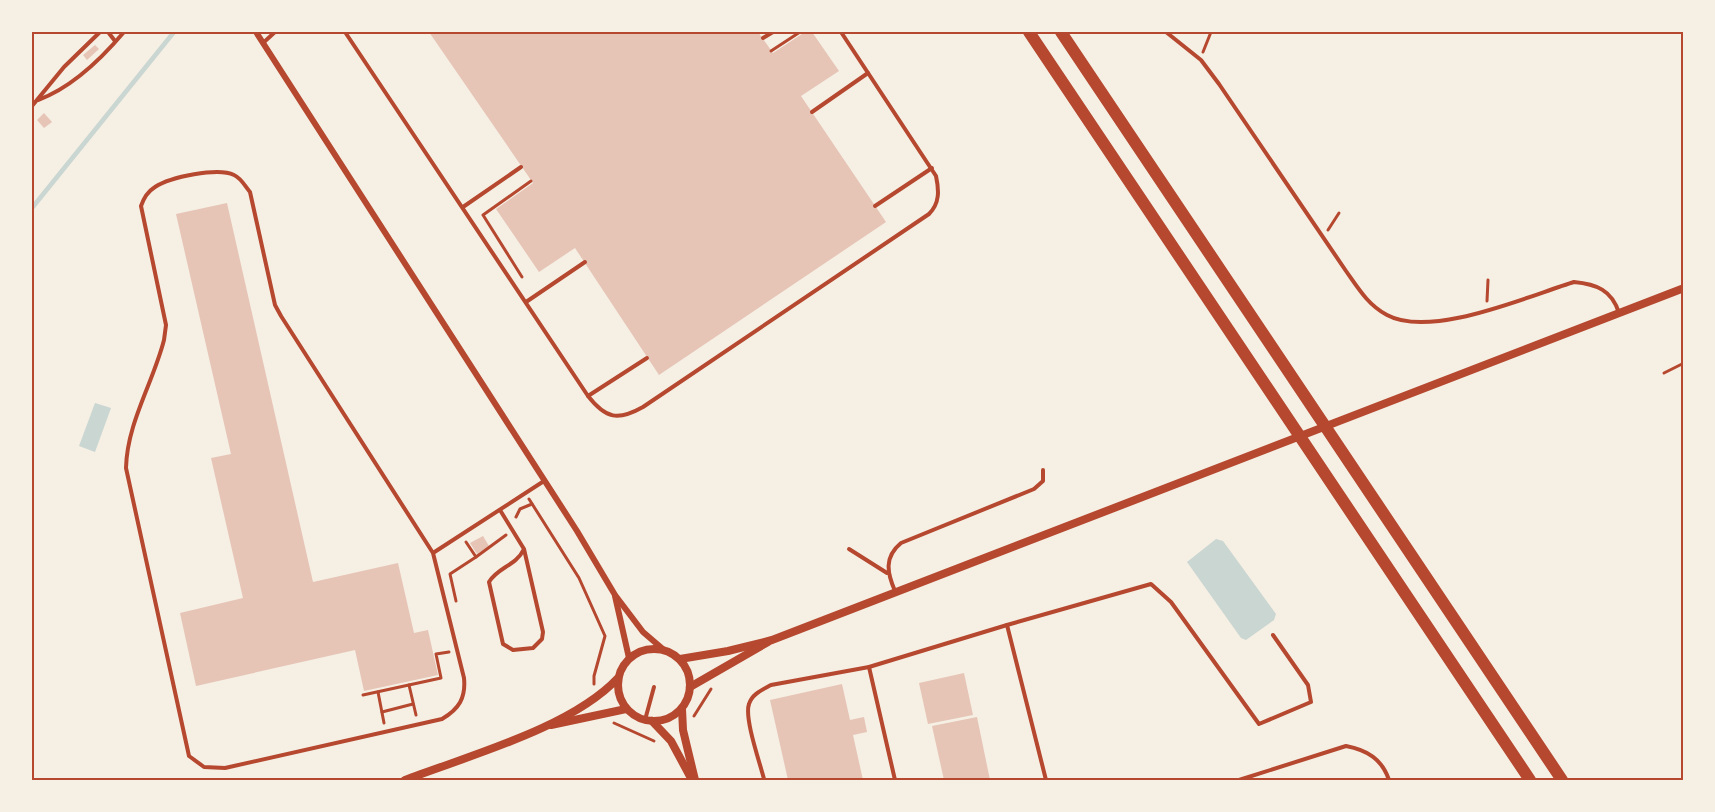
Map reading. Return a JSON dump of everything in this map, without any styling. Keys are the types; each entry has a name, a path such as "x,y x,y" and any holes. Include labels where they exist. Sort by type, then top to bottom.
{"highway":[{"path":"1029,32 1530,780"},
{"path":"1062,32 1562,780"}],"street":[{"path":"256,32 544,480 615,595 643,632 664,650 680,659 689,675 690,687 682,709 683,730 693,780"},
{"path":"680,659 728,651 772,640 1683,288"},
{"path":"615,595 629,658"},
{"path":"690,687 772,640"},
{"path":"547,726 598,697 618,678 629,658 645,650 664,650"},
{"path":"618,678 618,690 626,709 648,721 671,741 693,780"},
{"path":"405,780 547,726 626,709"},
{"path":"648,721 672,716 682,709"}],"lane":[{"path":"32,106 64,67 100,32"},
{"path":"108,32 116,41"},
{"path":"38,100 70,83 124,32"},
{"path":"264,43 275,32"},
{"path":"345,32 588,396 601,411 608,415 622,416 643,407 928,214 936,205 939,192 932,168 841,32"},
{"path":"763,38 773,32"},
{"path":"1166,32 1201,60 1369,302 1388,315 1405,321 1433,323 1574,282 1594,284 1609,293 1619,313"},
{"path":"812,112 869,73"},
{"path":"463,207 522,167"},
{"path":"875,206 932,168"},
{"path":"215,171 236,176 244,183 250,192 278,310 433,553 465,688 463,698 450,714 442,719 418,724 225,768 204,767 189,756 126,468 126,450 131,431 164,340 166,325 141,206 146,195 163,183 215,171"},
{"path":"526,302 585,262"},
{"path":"588,396 647,358"},
{"path":"895,592 888,574 890,556 901,543 1034,489 1043,481 1042,470"},
{"path":"433,553 544,480"},
{"path":"500,510 524,549 543,632 538,645 519,651 507,648 500,638 489,582 496,573 516,561 524,549"},
{"path":"849,549 888,574"},
{"path":"762,780 748,712 753,696 771,685 869,667 1151,584 1171,602 1259,724 1311,702 1308,685 1273,635"},
{"path":"1007,625 1046,780"},
{"path":"869,667 895,780"},
{"path":"648,721 654,687"},
{"path":"1239,780 1346,746 1361,749 1376,758 1389,780"}],"path":[{"path":"771,51 800,32"},
{"path":"1201,60 1211,32"},
{"path":"522,277 483,215 531,181"},
{"path":"1322,235 1331,227 1339,213"},
{"path":"1488,280 1486,298 1489,308"},
{"path":"1664,373 1683,363"},
{"path":"525,493 579,578 605,636 594,676 595,690"},
{"path":"517,521 517,512 532,504"},
{"path":"457,606 450,574 503,539 507,533"},
{"path":"466,542 476,557"},
{"path":"363,695 441,678 436,654 451,651"},
{"path":"409,685 418,724"},
{"path":"378,692 386,731"},
{"path":"382,712 413,704"}],"shaded area":[{"path":"95,403 111,408 95,452 79,446"},
{"path":"1216,539 1223,541 1276,614 1274,620 1246,640 1241,638 1187,562"}],"building":[{"path":"429,32 758,32 773,53 805,32 812,32 839,71 801,96 886,222 659,375 575,248 539,272 496,209 533,183"},
{"path":"95,45 99,49 87,60 83,55"},
{"path":"44,113 52,122 44,128 37,120"},
{"path":"227,203 313,582 398,563 414,633 428,630 438,675 364,691 355,650 196,686 180,613 243,598 211,458 231,454 176,214"},
{"path":"483,536 489,546 477,554 470,543"},
{"path":"964,673 973,715 928,724 919,683"},
{"path":"842,684 850,720 864,717 867,732 853,735 863,780 788,780 770,700"},
{"path":"977,717 990,780 944,780 932,726"}],"waterway":[{"path":"32,208 174,32"}]}
